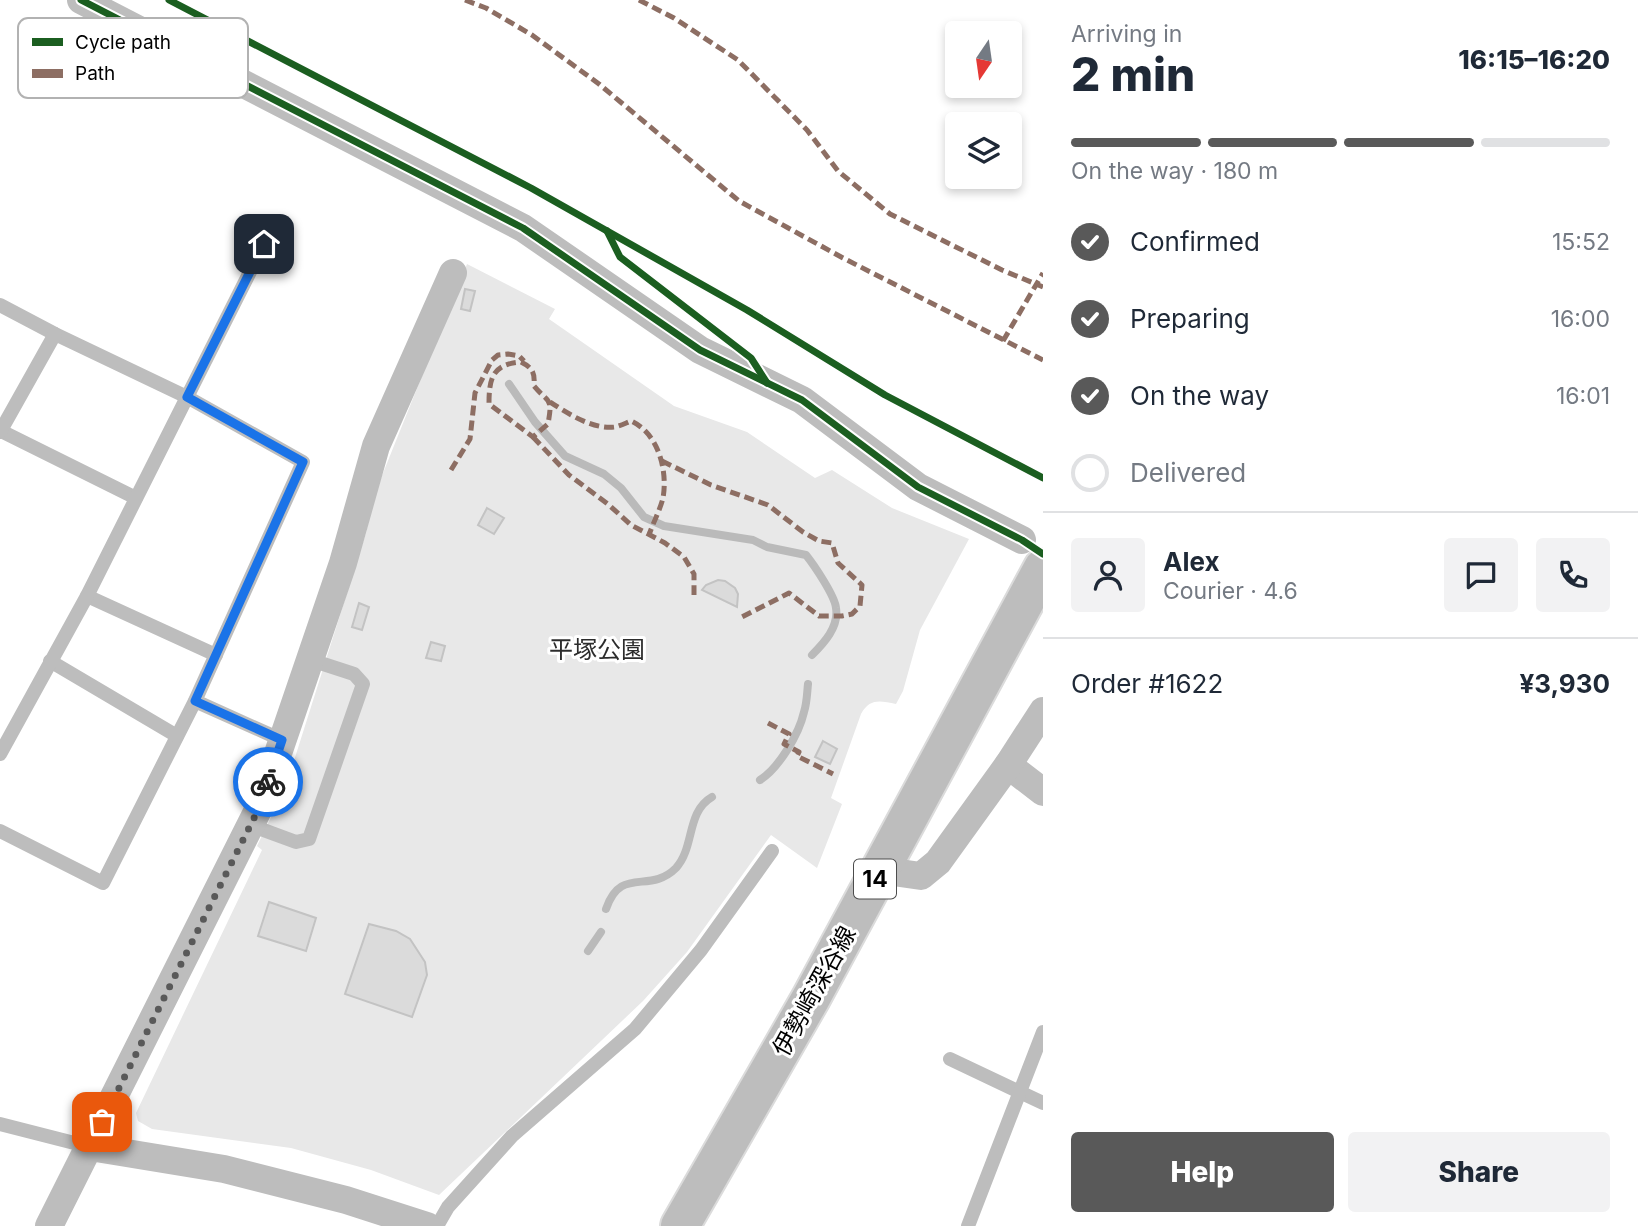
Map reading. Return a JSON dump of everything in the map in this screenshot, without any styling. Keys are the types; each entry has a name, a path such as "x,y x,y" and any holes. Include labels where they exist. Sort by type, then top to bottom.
{"main road":[{"name":"伊勢崎深谷線","path":"680,1226 804,1010 879,870 1033,554"}],"street":[{"path":"81,0 116,18"},
{"path":"248,86 523,228 700,350 802,400 918,487 1033,554"},
{"path":"49,1226 260,806 343,563 376,446 453,274"},
{"path":"879,870 921,876 938,862 1043,711"},
{"path":"1008,765 1043,792"},
{"path":"90,1147 224,1168 346,1200 427,1226"}],"lane":[{"path":"0,754 87,596 264,244"},
{"path":"0,305 187,397 303,462 195,701 103,883 0,831"},
{"path":"55,334 0,432 136,498"},
{"path":"87,596 216,655"},
{"path":"250,825 296,842 309,839 363,684 354,674 311,660"},
{"path":"50,661 177,736"},
{"path":"195,701 282,740"},
{"path":"437,1226 446,1208 512,1136 635,1029 701,950 772,851"},
{"path":"968,1226 1043,1032"},
{"path":"950,1059 1043,1103"},
{"path":"0,1124 90,1147"}],"green space":[{"name":"平塚公園","path":"467,264 555,309 549,319 674,406 747,432 815,478 832,470 892,508 969,539 920,630 903,691 896,704 872,703 861,714 831,798 842,804 817,868 771,835 687,952 643,1001 439,1195 371,1170 291,1148 152,1129 138,1121 136,1113 262,850 257,846 286,786 366,533 375,493"}],"building":[{"path":"465,289 475,291 470,311 461,309"},
{"path":"487,508 504,518 494,534 478,525"},
{"path":"718,580 735,588 738,594 737,607 702,590 706,585"},
{"path":"359,603 369,607 362,630 352,627"},
{"path":"431,642 445,646 441,661 426,658"},
{"path":"823,741 837,749 830,764 815,757"},
{"path":"269,902 316,918 306,951 258,936"},
{"path":"369,924 396,931 410,939 425,962 427,975 412,1017 345,994"}],"waterway":[{"path":"509,384 535,422 565,456 604,474 621,488 644,517 664,526 753,540 767,547 806,555 819,573 836,608 833,628 812,655"},
{"path":"760,780 781,759 793,740 805,709 808,684"},
{"path":"606,909 619,888 656,880 676,868 686,850 698,811 712,797"},
{"path":"588,951 601,932"}],"marked path":[{"path":"465,0 486,8 532,35 599,84 739,201 843,258 1043,360"},
{"path":"639,0 674,18 738,60 807,130 838,171 890,214 1002,270 1043,287"},
{"path":"1003,341 1043,273"},
{"path":"451,470 470,439 475,393 492,360 498,355 508,354 519,356 524,361"},
{"path":"521,362 531,369 534,386 550,404 548,424 533,437 489,404 494,374 504,366 521,362"},
{"path":"550,402 572,416 598,426 615,427 631,421 648,434 659,453 664,476 662,503 649,535"},
{"path":"533,437 569,475 631,525 665,543 684,557 694,574 694,595"},
{"path":"662,461 711,485 768,505 803,532 819,541 832,543 838,563 862,585 860,606 852,614 819,616 789,593 740,618"},
{"path":"768,723 789,734 784,744 799,752 797,756 833,774"}],"cycle path":[{"path":"81,0 116,18"},
{"path":"169,0 204,18"},
{"path":"248,41 531,188 747,310 885,395 1043,478"},
{"path":"248,86 523,228 700,350 802,400 918,487 1022,540 1043,554"},
{"path":"607,231 620,257 751,358 767,383"}],"way so far":[{"path":"102,1122 260,806 268,782"}],"route":[{"path":"264,244 187,397 303,462 195,701 282,740 268,782"}]}
